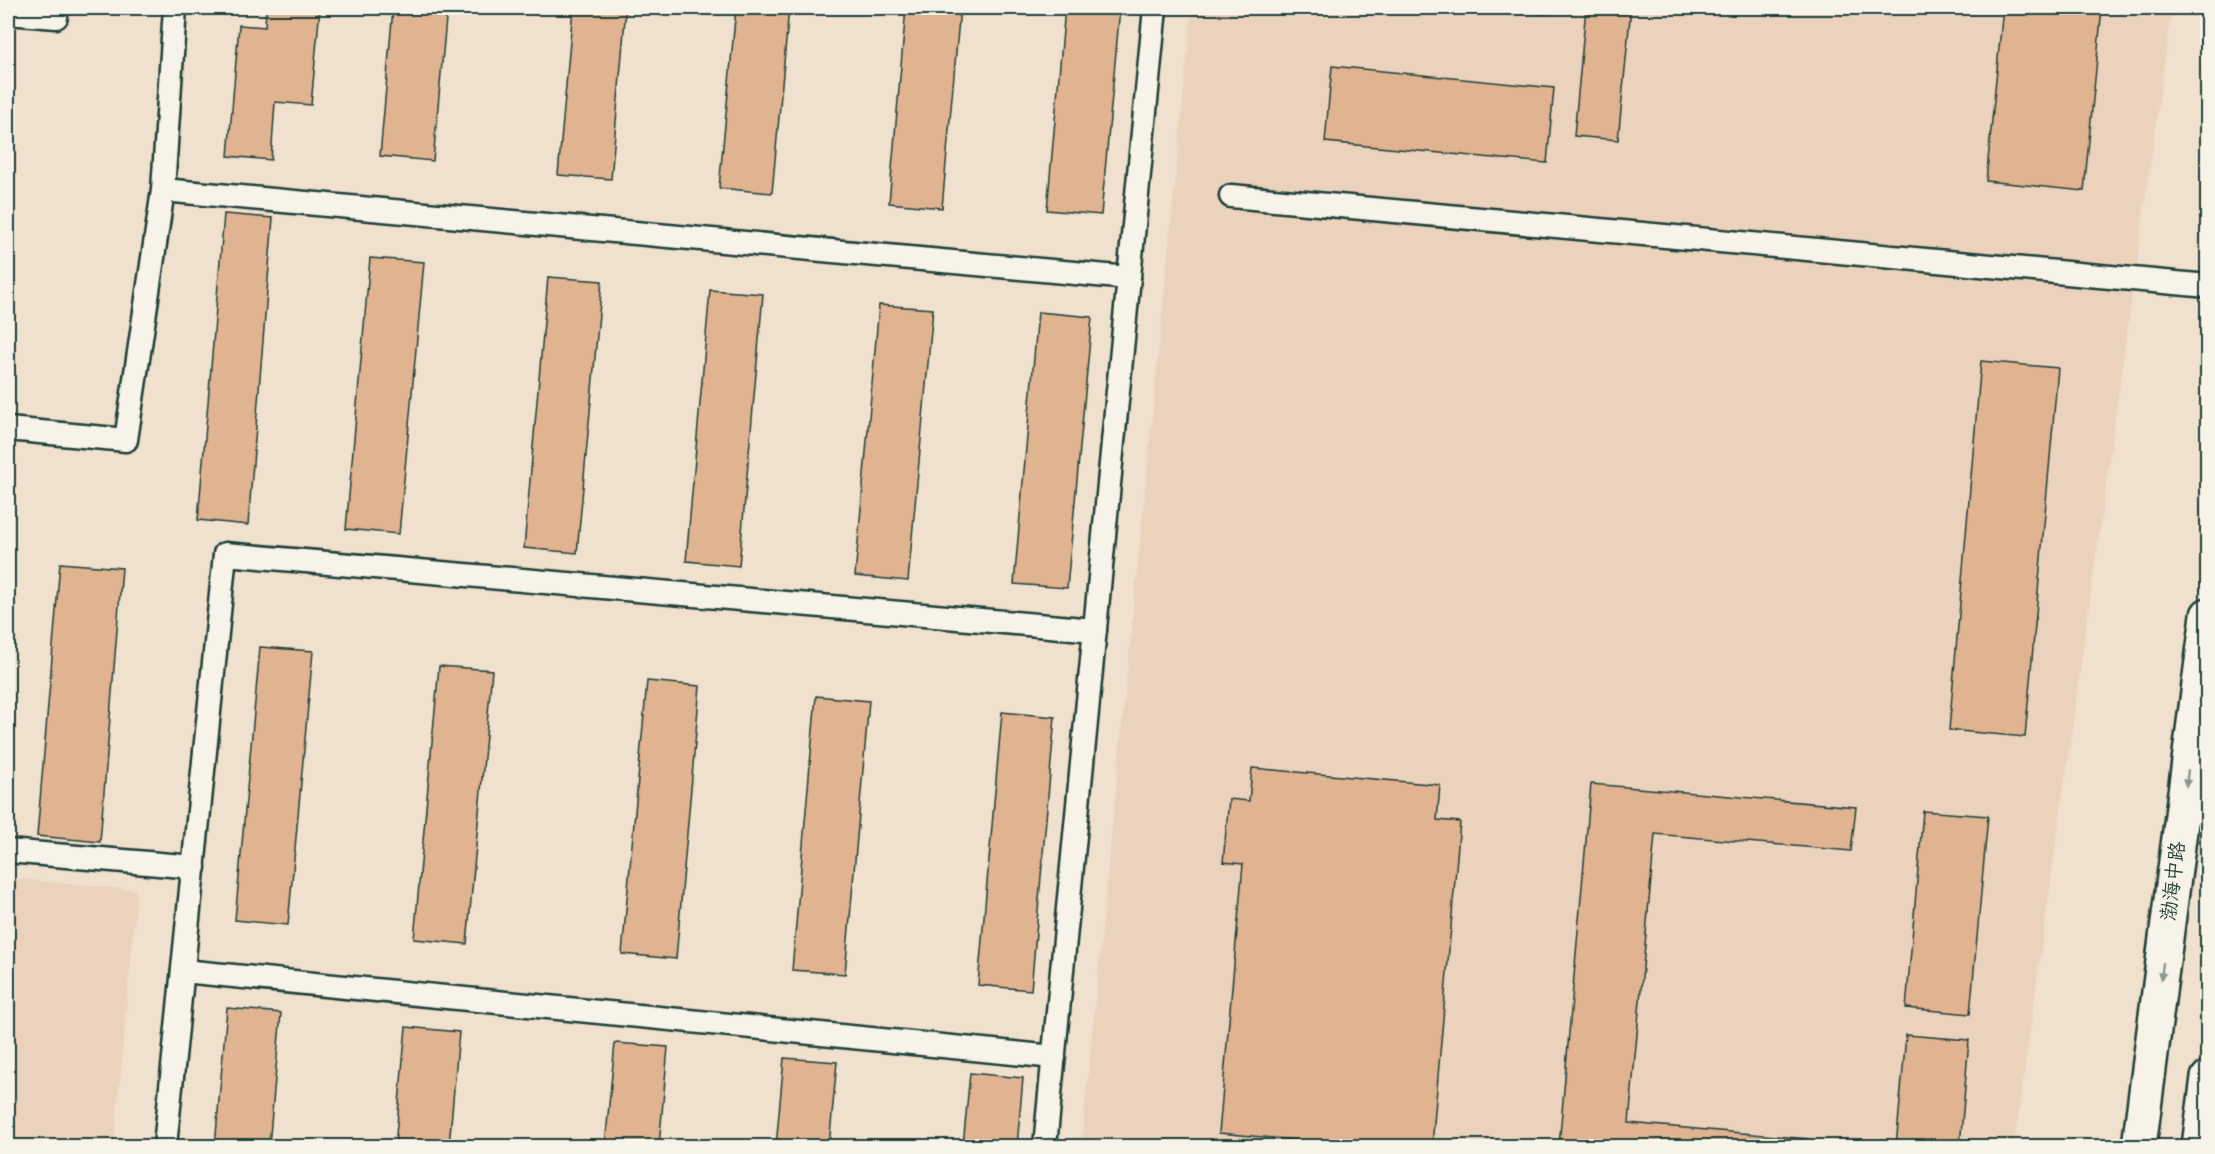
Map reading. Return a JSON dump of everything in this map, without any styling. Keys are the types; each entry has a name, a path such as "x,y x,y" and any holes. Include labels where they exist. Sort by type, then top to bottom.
{"main road":[{"name":"渤海中路","path":"2139,1146 2208,615"},
{"path":"2199,1146 2208,1078"}],"lane":[{"path":"8,429 126,440 163,190 175,8"},
{"path":"1045,1146 1155,8"},
{"path":"8,13 56,17"},
{"path":"163,190 1129,278"},
{"path":"1232,196 2208,286"},
{"path":"165,1146 225,554 1095,630"},
{"path":"8,851 194,867"},
{"path":"183,971 1054,1057"}],"shaded area":[{"path":"1192,8 2172,8 2014,1146 1081,1146"},
{"path":"8,878 137,890 114,1146 8,1146"}],"building":[{"path":"266,8 320,8 311,105 275,102 271,160 228,156 239,25 265,27"},
{"path":"393,8 447,8 433,161 380,156"},
{"path":"573,8 626,8 611,179 558,175"},
{"path":"736,8 789,8 772,193 719,188"},
{"path":"906,8 960,8 942,208 889,203"},
{"path":"1065,8 1120,8 1101,215 1047,210"},
{"path":"1479,8 1546,8 1546,14"},
{"path":"1586,8 1631,8 1618,140 1574,136"},
{"path":"2003,8 2102,8 2084,191 1986,181"},
{"path":"1332,66 1554,88 1547,163 1325,142"},
{"path":"224,214 273,218 248,525 198,520"},
{"path":"370,258 424,262 399,534 346,529"},
{"path":"548,277 602,281 577,553 524,548"},
{"path":"710,290 763,294 739,566 686,561"},
{"path":"879,305 933,309 908,581 855,576"},
{"path":"1038,312 1092,317 1067,588 1014,584"},
{"path":"1981,361 2058,368 2025,737 1949,730"},
{"path":"60,563 122,568 100,842 37,836"},
{"path":"260,647 313,651 288,925 235,920"},
{"path":"439,666 492,670 467,944 414,939"},
{"path":"647,681 700,686 676,959 622,954"},
{"path":"816,696 869,701 845,974 792,970"},
{"path":"1002,712 1055,717 1031,990 978,985"},
{"path":"1252,768 1440,785 1437,820 1460,822 1432,1146 1327,1146 1327,1143 1219,1133 1243,864 1223,862 1229,799 1249,801"},
{"path":"1591,784 1856,807 1851,851 1655,834 1629,1123 1809,1139 1809,1146 1559,1146"},
{"path":"1923,811 1988,816 1970,1014 1906,1008"},
{"path":"227,1008 281,1013 269,1146 215,1146"},
{"path":"406,1027 459,1032 449,1146 395,1146"},
{"path":"1906,1035 1969,1040 1960,1146 1896,1146"},
{"path":"615,1043 668,1047 659,1146 605,1146"},
{"path":"784,1058 837,1062 829,1146 776,1146"},
{"path":"970,1073 1023,1078 1017,1146 963,1146"}]}
